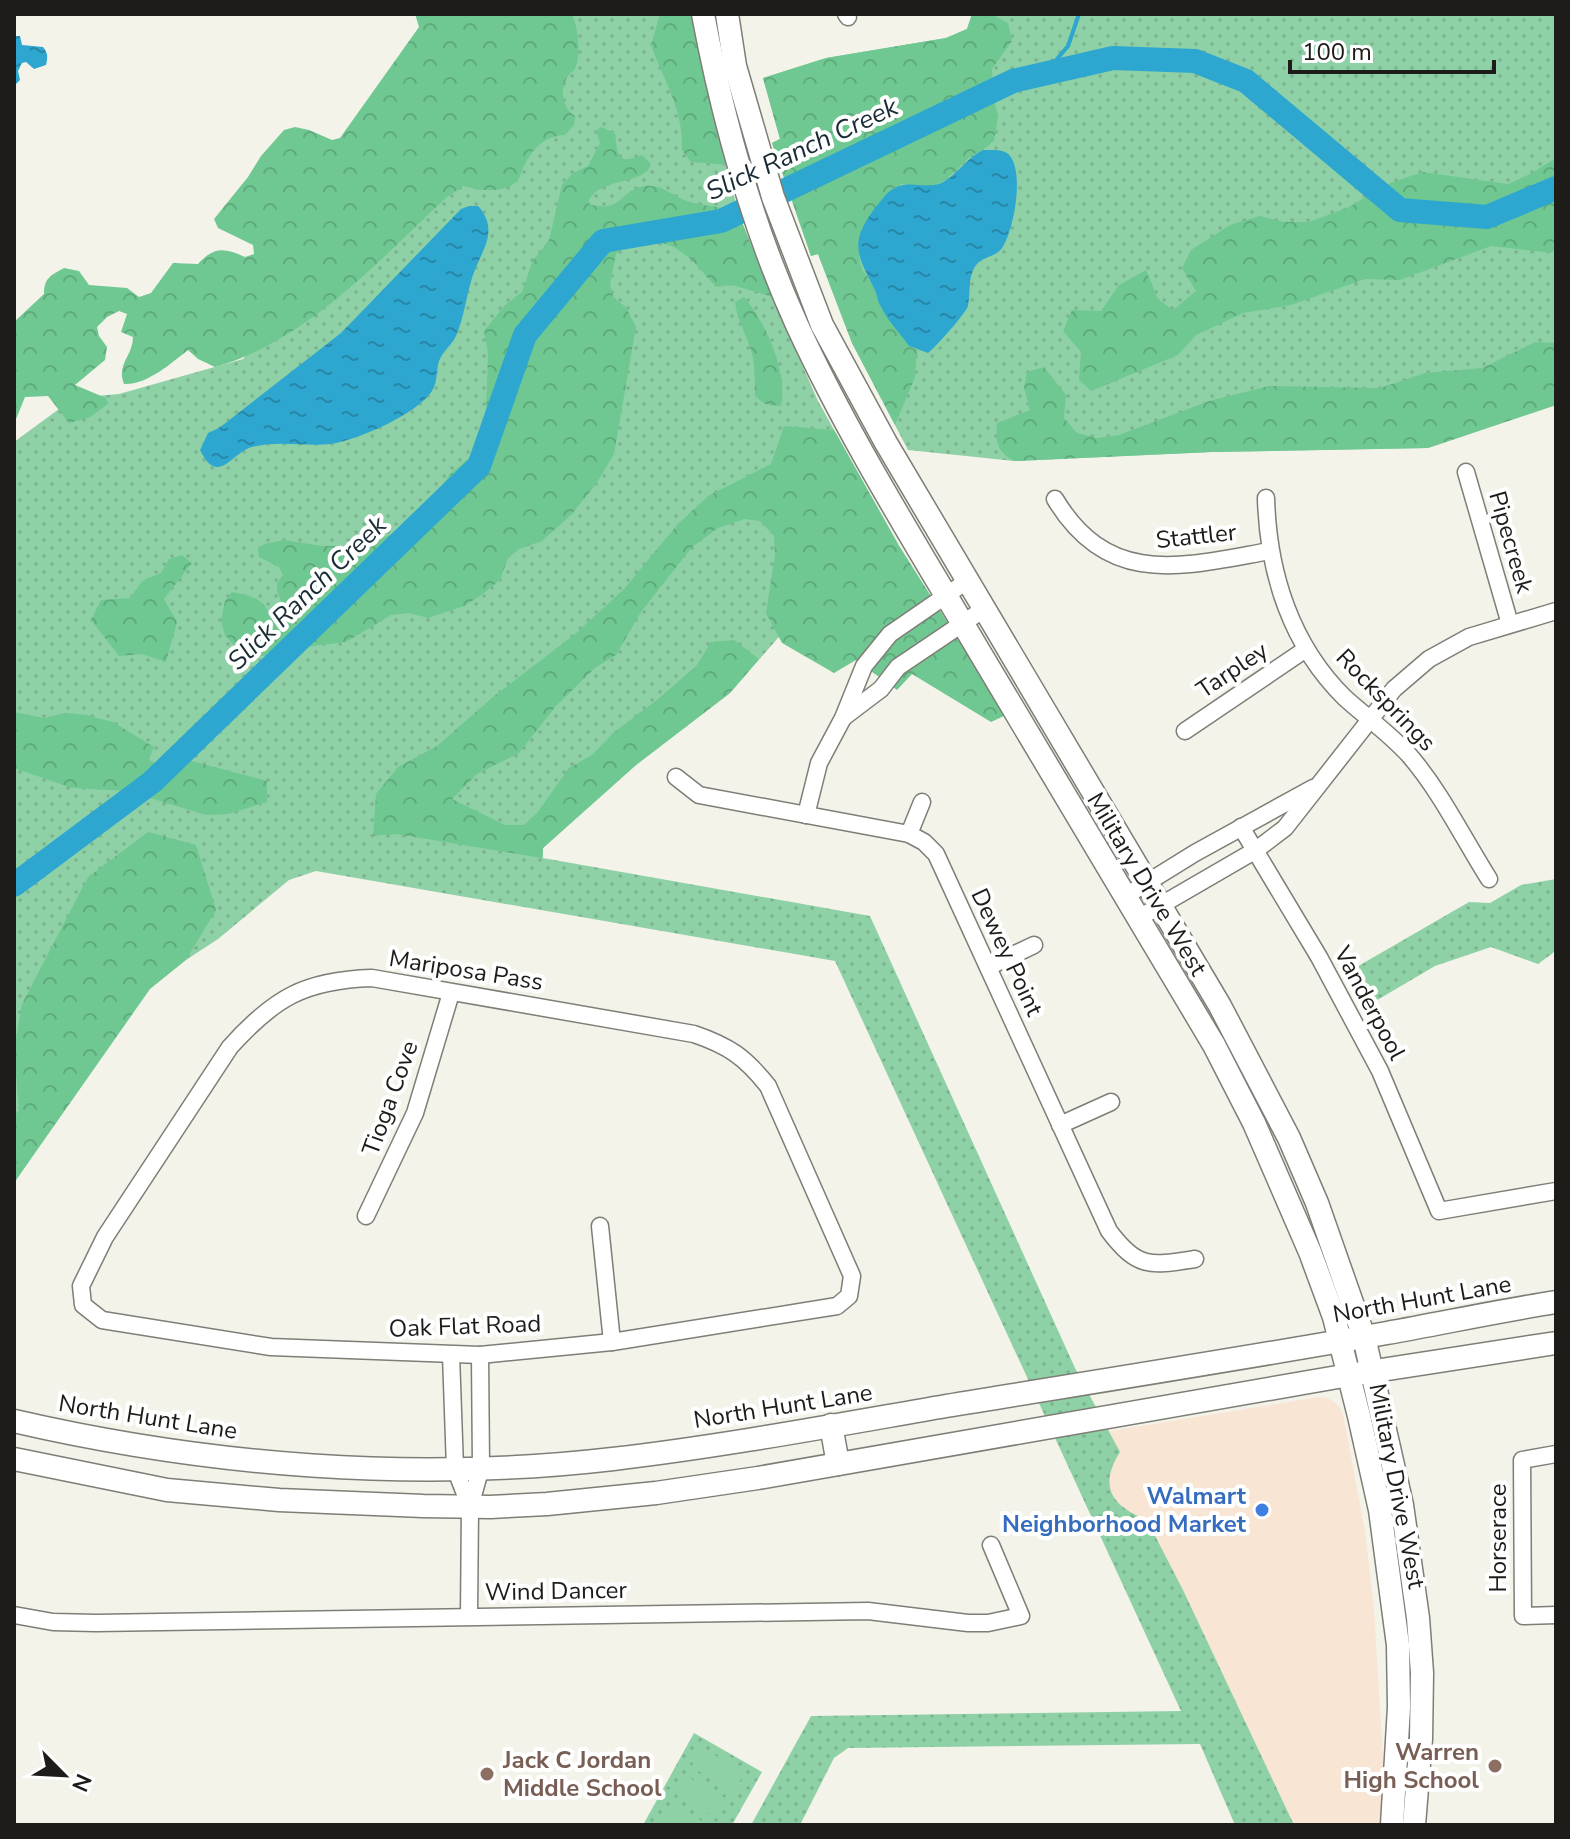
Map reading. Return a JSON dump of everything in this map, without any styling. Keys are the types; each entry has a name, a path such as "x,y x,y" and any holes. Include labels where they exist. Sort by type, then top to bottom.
{"main road":[{"name":"Military Drive West","path":"703,14 717,92 732,143 778,280 797,325 845,421 1214,1045 1254,1123 1310,1252 1341,1340 1380,1510 1397,1636 1399,1707 1392,1825"},
{"name":"Military Drive West","path":"727,14 735,66 773,197 822,325 853,385 967,581 1220,1006 1289,1138 1317,1203 1364,1337 1402,1505 1418,1618 1422,1673 1421,1739 1414,1825"},
{"name":"North Hunt Lane","path":"14,1421 158,1448 275,1463 400,1470 614,1459 1364,1337 1556,1302"},
{"path":"14,1459 167,1490 279,1500 470,1507 533,1505 656,1493 1349,1375 1556,1343"},
{"path":"831,1425 838,1464"}],"street":[{"name":"Pipecreek","path":"1466,472 1510,624"},
{"name":"Rocksprings","path":"1266,498 1270,551 1286,608 1306,649 1329,681 1399,745 1422,771 1489,879"},
{"name":"Stattler","path":"1055,499 1079,531 1089,539 1135,563 1161,567 1187,565 1270,551"},
{"path":"806,815 819,763 843,718 864,666 890,634 967,581"},
{"path":"843,718 881,689 898,667 984,609"},
{"path":"1137,919 1256,850 1285,828 1394,689 1429,659 1469,637 1556,611"},
{"path":"879,646 898,667"},
{"name":"Tarpley","path":"1185,731 1306,649"},
{"path":"676,777 699,795 909,834 922,802"},
{"path":"1124,897 1241,827 1318,786"},
{"name":"Vanderpool","path":"1241,827 1319,957 1380,1071 1439,1211 1556,1191"},
{"name":"Dewey Point","path":"909,834 924,842 936,854 1109,1231 1125,1251 1142,1262 1162,1264 1195,1259"},
{"path":"1182,861 1197,885"},
{"path":"988,967 1034,945"},
{"name":"Mariposa Pass","path":"83,1305 81,1286 105,1237 230,1047 253,1021 279,1001 311,986 340,979 372,978 694,1034 732,1050 752,1066 768,1086 852,1276 849,1296"},
{"name":"Tioga Cove","path":"366,1216 415,1113 451,993"},
{"path":"1060,1125 1111,1102"},
{"path":"600,1226 612,1342"},
{"name":"Oak Flat Road","path":"83,1305 102,1320 271,1347 480,1355 612,1342 837,1306 849,1296"},
{"path":"451,1355 455,1468 470,1507"},
{"path":"469,1616 470,1507 481,1467 480,1355"},
{"path":"453,1401 480,1400"},
{"name":"Horserace","path":"1556,1454 1522,1460 1523,1616 1556,1615"},
{"name":"Wind Dancer","path":"14,1615 53,1622 96,1623 868,1611 968,1623 1006,1621 1021,1616 991,1545"},
{"path":"1397,1740 1421,1739"}],"shaded area":[{"path":"1319,1397 1337,1404 1343,1413 1365,1531 1374,1609 1382,1740 1384,1788 1380,1825 1267,1825 1109,1490 1108,1478 1112,1465 1098,1433"}],"green space":[{"path":"415,14 572,14 578,54 563,92 567,108 575,116 574,125 565,135 551,138 540,145 530,155 519,178 506,188 492,190 463,186 446,198 340,296 311,319 249,355 215,367 188,350 150,377 124,384 123,365 133,337 121,332 127,314 119,311 107,317 97,327 107,347 105,360 75,385 106,398 108,404 90,417 69,423 48,396 25,397 14,424 14,322 44,294 49,278 64,268 79,271 89,285 127,288 139,297 151,293 173,263 198,264 209,254 220,250 245,257 254,254 253,245 218,228 214,219 284,130 295,127 332,140 340,138 419,27"},
{"path":"545,14 686,14 721,164 726,165 743,230 818,401 898,544 785,630 730,693 636,765 543,848 543,858 870,916 1075,1368 1120,1452 1110,1475 1112,1494 1125,1508 1147,1520 1294,1825 1235,1825 1200,1744 848,1748 834,1758 800,1825 751,1825 811,1716 1181,1711 835,961 316,871 289,880 218,939 186,960 179,955 208,888 14,1183 14,442 74,398 119,394 243,359"},
{"path":"660,14 694,14 726,165 691,162 682,150 680,122 651,45"},
{"path":"972,14 1556,14 1556,405 1428,448 1212,452 1014,461 908,450 852,343 818,254 811,256 772,143 780,139 763,78 826,58 946,38 967,29"},
{"path":"972,14 991,14 1008,23 1012,41 992,69 998,116 994,141 971,156 946,180 930,187 901,184 859,256 880,305 909,346 917,350 915,377 895,425 852,343 818,254 811,256 772,143 780,139 763,78 826,58 946,38 967,29"},
{"path":"601,127 615,133 621,157 629,159 642,155 651,164 639,176 600,189 592,195 588,204 608,206 630,191 651,186 693,203 737,210 773,297 732,285 716,287 691,259 674,247 658,242 627,244 616,254 610,285 614,298 626,307 636,327 614,454 596,484 572,514 542,541 519,549 508,558 500,580 464,606 428,618 409,613 391,615 346,642 296,648 273,656 254,656 238,650 225,635 221,621 225,601 232,592 260,601 280,625 285,627 289,621 277,591 277,583 283,575 279,567 259,557 258,548 284,540 322,546 361,546 405,529 425,514 449,475 479,449 485,438 488,353 484,331 505,305 522,292 532,262 549,240 562,185 573,173 588,166 600,143 596,131"},
{"path":"1556,158 1556,249 1551,253 1491,246 1400,280 1365,279 1291,305 1243,313 1196,335 1178,355 1091,391 1079,380 1081,352 1063,331 1072,310 1101,311 1119,285 1146,270 1158,299 1173,310 1196,291 1182,268 1191,250 1230,225 1260,216 1284,222 1309,222 1349,207 1390,183 1423,172 1508,184"},
{"path":"744,297 760,320 773,348 781,379 781,406 765,404 755,396 753,358 735,302"},
{"path":"1535,342 1556,343 1556,405 1428,448 1212,452 1014,461 1004,454 997,441 997,423 1030,410 1024,387 1027,372 1044,367 1066,395 1064,418 1077,433 1097,438 1119,435 1209,401 1269,386 1380,388 1425,373 1482,368"},
{"path":"784,426 834,430 898,544 1006,715 991,722 912,674 897,690 856,660 834,673 782,643 766,613 775,555 774,536 760,521 745,519 718,528 692,547 641,612 616,655 595,668 556,706 519,753 477,774 452,799 505,825 524,825 537,813 569,768 592,755 613,733 697,665 711,642 734,640 759,659 730,693 636,765 543,848 542,858 396,834 373,836 376,794 398,767 437,746 493,697 575,634 624,589 678,524 708,496 771,464"},
{"path":"182,555 192,563 164,599 177,622 166,662 142,654 119,656 91,620 101,600 130,598 142,581 161,573 169,559"},
{"path":"14,712 44,718 66,713 86,715 113,722 154,747 149,760 169,770 184,759 267,781 267,802 228,814 206,815 127,791 72,788 14,768"},
{"path":"148,832 196,845 216,910 186,960 150,989 14,1183 14,1116 19,1110 14,1050 22,1004 88,877"},
{"path":"1556,879 1556,947 1538,964 1491,947 1435,966 1367,1006 1348,972 1469,902 1490,903 1521,885"},
{"path":"694,1733 762,1772 732,1825 643,1825"},
{"path":"702,1748 745,1772 734,1791 691,1767"},
{"path":"686,1776 729,1800 718,1819 676,1795"},
{"path":"671,1803 709,1825 660,1823"}],"water":[{"path":"14,36 20,36 22,45 43,47 47,57 46,65 34,69 26,62 22,63 18,71 20,80 14,86"},
{"path":"983,150 1005,152 1013,160 1017,185 1011,228 1000,251 974,269 966,310 928,353 909,346 883,311 860,257 861,230 890,191 903,185 939,184"},
{"path":"478,206 485,215 487,242 472,278 459,329 441,357 434,387 424,400 386,425 342,442 262,445 244,450 219,467 207,461 200,450 208,433 219,428 341,333 461,209"}],"waterway":[{"path":"1046,72 1068,46 1079,14"},
{"name":"Slick Ranch Creek","path":"14,885 152,782 479,466 525,335 603,241 721,221 1013,81 1113,58 1195,61 1246,81 1400,210 1487,217 1556,188"}],"place":[{"name":"Walmart Neighborhood Market","path":"1262,1510"},
{"name":"Warren High School","path":"1495,1766"},
{"name":"Jack C Jordan Middle School","path":"487,1774"}]}
